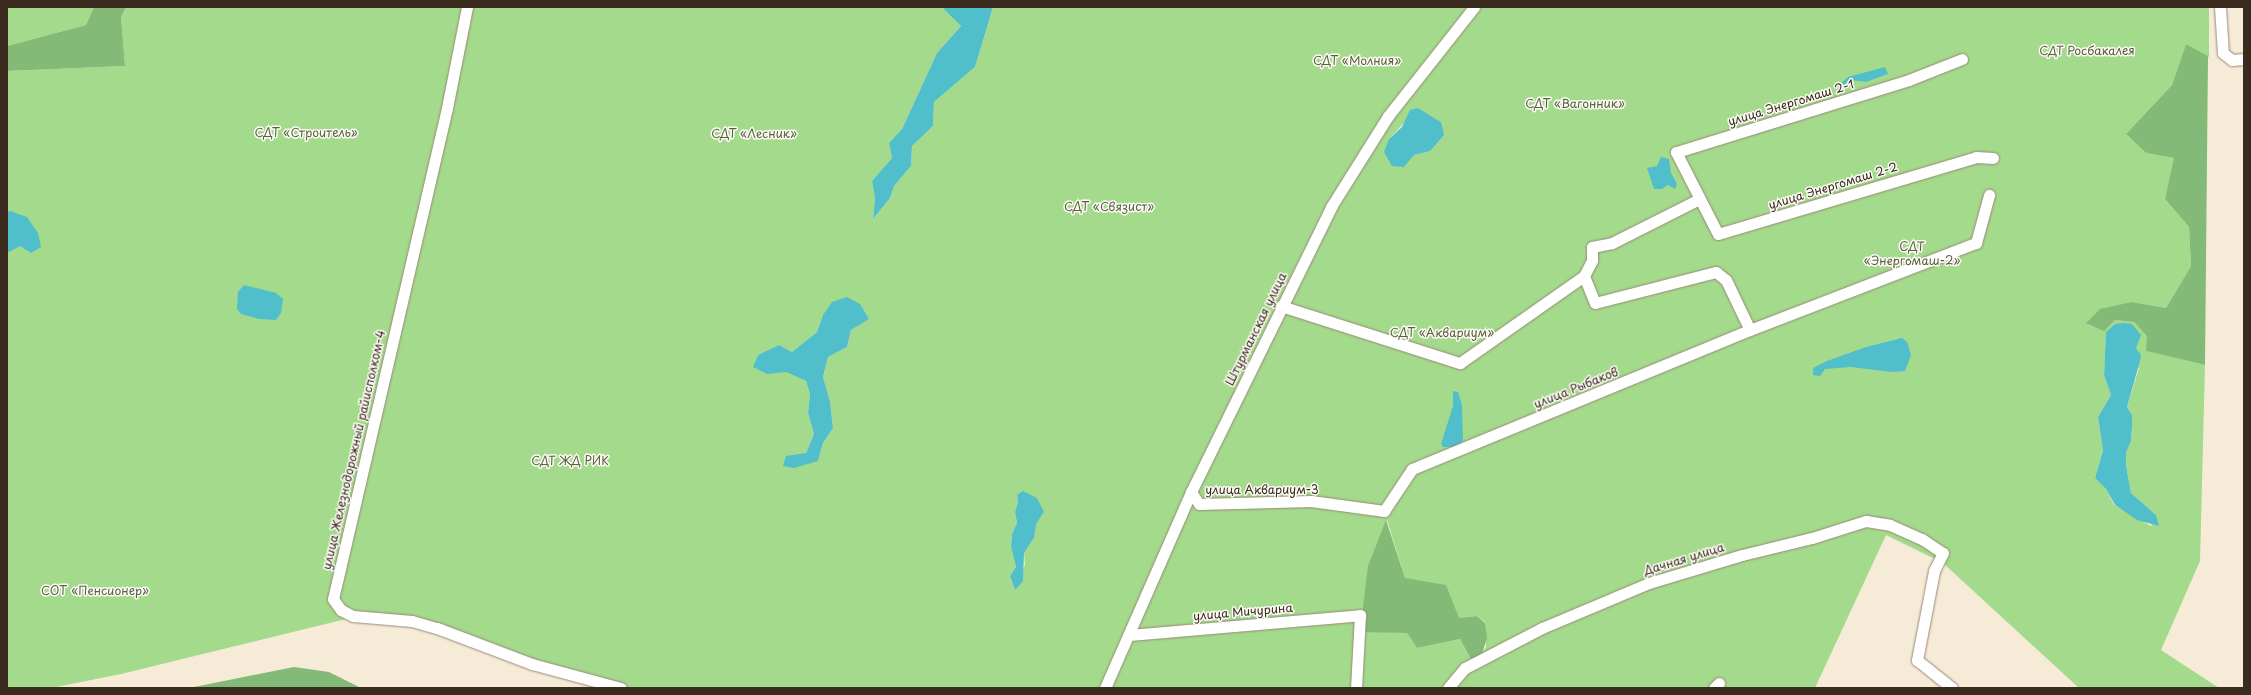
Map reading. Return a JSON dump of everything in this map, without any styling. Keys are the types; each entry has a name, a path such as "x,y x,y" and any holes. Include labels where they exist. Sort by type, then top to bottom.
{"street":[{"name":"улица Железнодорожный райисполком-4","path":"467,7 447,108 332,599 341,610 353,616 412,621 438,628 532,664 621,688"},
{"name":"Штурманская улица","path":"1106,688 1191,492 1331,207 1366,148 1474,7"},
{"path":"2220,7 2223,53 2232,60 2244,59"},
{"name":"улица Энергомаш 2-1","path":"1699,199 1676,152 1909,80 1962,59"},
{"name":"улица Энергомаш 2-2","path":"1699,199 1718,234 1976,157 1993,158"},
{"name":"улица Рыбаков","path":"1412,469 1750,330 1976,243 1990,195"},
{"path":"1282,306 1458,364 1584,276 1592,260 1592,247 1612,243 1699,199"},
{"path":"1584,276 1595,303 1716,272 1726,280 1750,330"},
{"name":"улица Аквариум-3","path":"1191,492 1199,504 1311,501 1384,511 1412,469"},
{"name":"Дачная улица","path":"1448,688 1465,668 1542,628 1649,583 1742,555 1812,538 1866,521 1890,525 1922,539 1943,552 1934,570 1917,660 1952,688"},
{"name":"улица Мичурина","path":"1129,635 1360,615 1356,688"}],"green space":[{"path":"7,7 94,7 86,25 7,46"},
{"path":"94,7 126,7 121,17 125,66 7,71 7,46 86,25"},
{"path":"126,7 945,7 961,26 937,53 902,129 889,143 892,158 872,181 875,198 873,219 890,198 894,186 911,166 912,146 933,126 934,102 975,67 993,7 2209,7 2209,57 2186,44 2172,85 2126,134 2146,153 2175,158 2165,199 2189,227 2191,266 2166,308 2132,302 2109,324 2115,320 2134,322 2148,336 2146,351 2205,365 2200,561 2161,650 2219,688 2079,688 1943,563 1886,535 1815,688 609,688 410,622 346,619 121,674 51,688 7,688 7,71 125,66 121,17","holes":["1418,108 1441,122 1430,151 1413,155 1404,167 1389,139","823,315 868,319 851,330 847,347 828,357 823,377 830,401 833,428 823,443 818,461 806,453 814,434 808,413 810,394 806,381 786,372 754,367 758,355 779,345 792,352 817,332","2106,332 2139,368 2127,407 2132,415 2132,426 2131,441 2126,453 2126,465 2131,493 2156,515 2151,526 2114,505 2106,489 2095,478 2103,449 2098,417 2111,395 2104,375","1017,495 1044,512 1035,524 1034,538 1024,553 1025,565 1015,590 1010,576 1016,567 1011,547 1012,534 1017,523 1015,512 1018,502","1387,520 1405,578 1459,618 1477,616 1485,622 1486,648 1472,661 1460,639 1417,648 1407,633 1360,631"]},
{"path":"2186,44 2208,56 2205,365 2146,351 2147,336 2134,322 2115,320 2104,331 2086,323 2100,309 2132,302 2166,308 2191,266 2189,227 2165,199 2174,158 2146,153 2126,134 2172,85"},
{"path":"1386,520 1405,578 1446,585 1459,618 1477,616 1485,623 1487,638 1481,657 1472,661 1460,639 1417,648 1407,633 1360,632 1368,566"},
{"path":"294,667 329,672 361,688 189,688"}],"water":[{"path":"945,7 993,7 975,67 934,102 933,126 912,146 911,166 894,186 890,198 873,219 875,198 872,181 892,158 889,143 902,129 937,53 961,26 944,9"},
{"path":"1885,67 1888,74 1866,82 1851,80 1843,85 1842,82 1848,77"},
{"path":"1418,108 1441,122 1444,135 1430,151 1414,155 1404,167 1392,166 1384,152 1389,139 1402,127 1410,110"},
{"path":"1661,157 1669,159 1671,173 1677,184 1675,189 1668,185 1662,189 1654,189 1647,168 1657,166"},
{"path":"10,211 27,217 38,233 41,247 31,253 20,246 7,253 7,212"},
{"path":"244,285 276,293 283,299 281,313 276,320 259,319 241,314 237,309 238,292"},
{"path":"847,297 860,304 869,319 851,330 847,347 828,357 823,377 830,401 833,428 823,443 818,461 794,468 783,466 786,456 806,453 814,434 808,413 810,394 806,381 786,372 767,374 753,367 758,355 779,345 792,352 817,332 823,315 832,302"},
{"path":"2115,324 2132,324 2141,335 2136,348 2141,355 2140,361 2127,407 2132,415 2132,426 2131,441 2126,453 2126,465 2131,493 2156,515 2159,526 2137,520 2115,505 2106,489 2095,478 2103,450 2098,417 2111,395 2104,375 2106,332"},
{"path":"1902,338 1907,342 1911,355 1905,371 1892,372 1851,367 1825,369 1820,376 1813,375 1813,368 1827,361 1866,347"},
{"path":"1453,391 1458,392 1462,405 1463,441 1456,447 1443,447 1441,444 1453,406"},
{"path":"1023,491 1037,498 1044,512 1036,524 1034,538 1024,553 1023,581 1015,590 1010,576 1016,567 1011,547 1012,534 1017,523 1015,512 1018,502 1017,495"}],"park label":[{"name":"СДТ Росбакалея","path":"2087,51"},
{"name":"СДТ «Молния»","path":"1357,61"},
{"name":"СДТ «Вагонник»","path":"1575,104"},
{"name":"СДТ «Строитель»","path":"306,133"},
{"name":"СДТ «Лесник»","path":"754,134"},
{"name":"СДТ «Связист»","path":"1109,207"},
{"name":"СДТ «Энергомаш-2»","path":"1912,254"},
{"name":"СДТ «Аквариум»","path":"1442,333"},
{"name":"СДТ ЖД РИК","path":"570,461"},
{"name":"СОТ «Пенсионер»","path":"95,591"}]}
